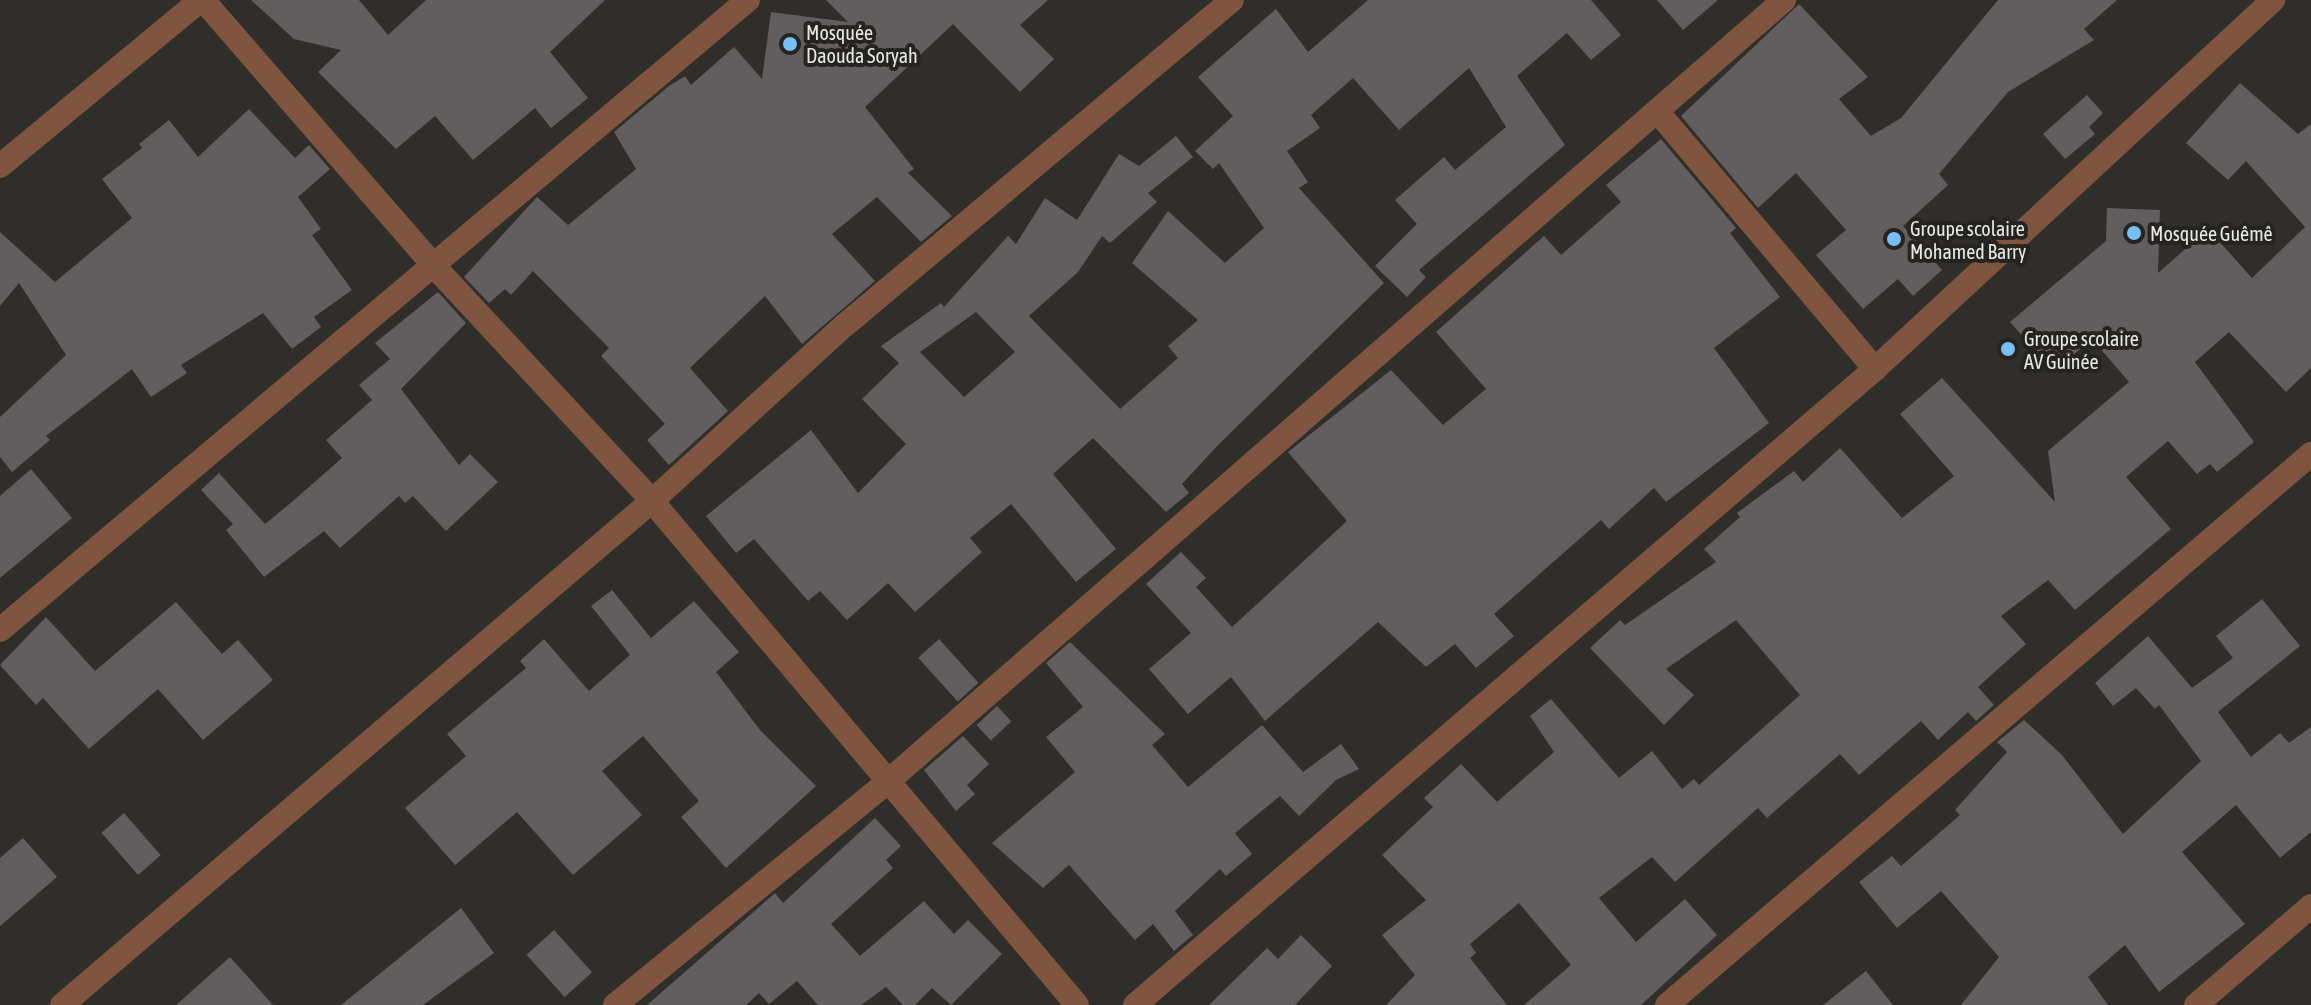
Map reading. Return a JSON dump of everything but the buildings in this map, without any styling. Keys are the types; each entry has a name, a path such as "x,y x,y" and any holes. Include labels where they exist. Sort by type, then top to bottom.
{"street":[{"path":"0,166 202,0 434,266 652,501 885,784 1077,1005"},
{"path":"0,630 748,0"},
{"path":"62,1005 652,501 845,325 1232,0"},
{"path":"615,1005 885,784 1784,0"},
{"path":"1135,1005 1875,369 2273,0"},
{"path":"1657,111 1875,369"},
{"path":"1667,1005 2311,454"},
{"path":"2196,1005 2311,906"}],"place":[{"name":"Mosquée Daouda Soryah","path":"790,44"},
{"name":"Mosquée Guêmê","path":"2134,233"},
{"name":"Groupe scolaire Mohamed Barry","path":"1894,239"},
{"name":"Groupe scolaire AV Guinée","path":"2008,349"}]}
